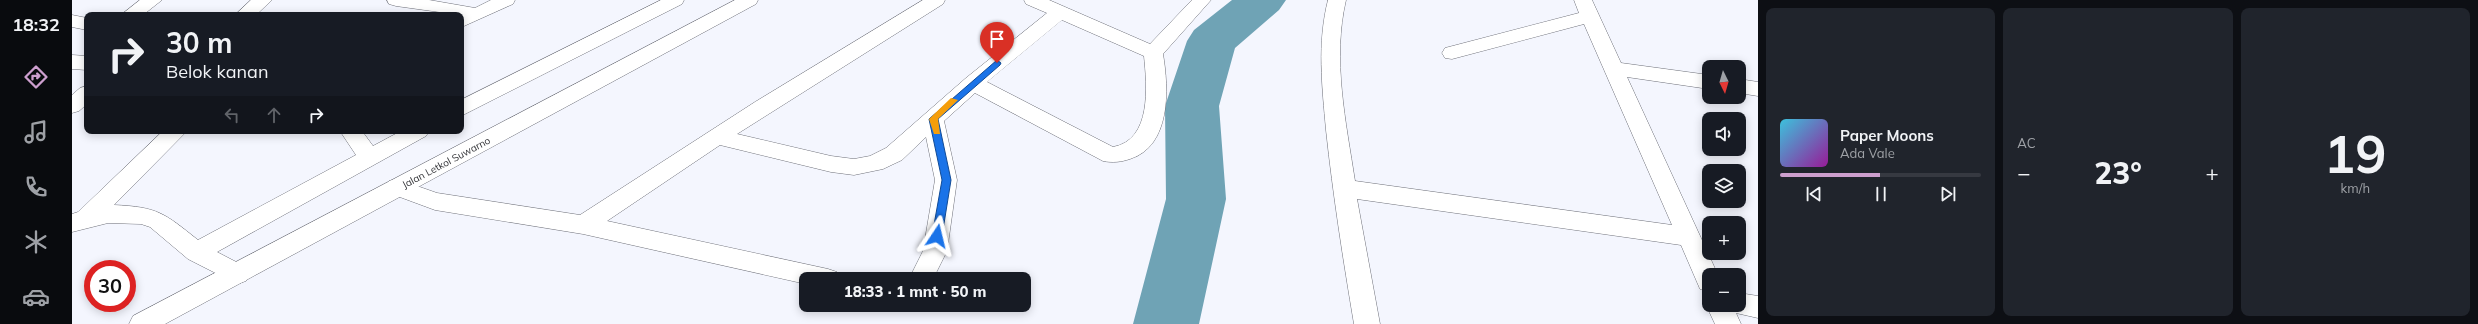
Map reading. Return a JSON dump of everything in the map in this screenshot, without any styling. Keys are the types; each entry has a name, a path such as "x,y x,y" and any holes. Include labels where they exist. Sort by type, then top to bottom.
{"street":[{"path":"135,12 153,0"},
{"path":"248,12 264,0"},
{"path":"396,0 445,12"},
{"path":"469,18 506,0"},
{"path":"464,107 675,0"},
{"name":"Jalan Letkol Suwarno","path":"142,324 749,0"},
{"path":"583,225 762,107 936,0"},
{"path":"1033,0 1059,13 1153,52"},
{"path":"973,83 1111,155 1124,154 1133,149 1150,133 1155,115 1153,52 1202,0"},
{"path":"1337,0 1331,28 1331,75 1343,188 1366,324"},
{"path":"1452,53 1586,8 1702,268"},
{"path":"718,137 854,167 875,163 894,154 973,83 1059,13"},
{"path":"72,22 84,24"},
{"path":"72,62 84,63"},
{"path":"1612,68 1702,81"},
{"path":"1746,87 1758,89"},
{"path":"72,106 84,96"},
{"path":"924,272 935,251 946,180 933,119"},
{"path":"78,221 173,134"},
{"path":"353,134 369,156"},
{"path":"196,252 369,156 412,134"},
{"path":"397,187 435,201 583,225 799,273"},
{"path":"1343,188 1688,237"},
{"path":"78,221 108,214 142,215 158,221 196,252 237,274"},
{"path":"1746,305 1758,307"},
{"path":"1723,312 1728,324"}],"waterway":[{"path":"1166,324 1196,199 1192,106 1212,41 1262,0"}],"slow traffic":[{"path":"937,132 933,119 954,100"}],"route":[{"path":"937,236 946,180 933,119 997,63"}]}
